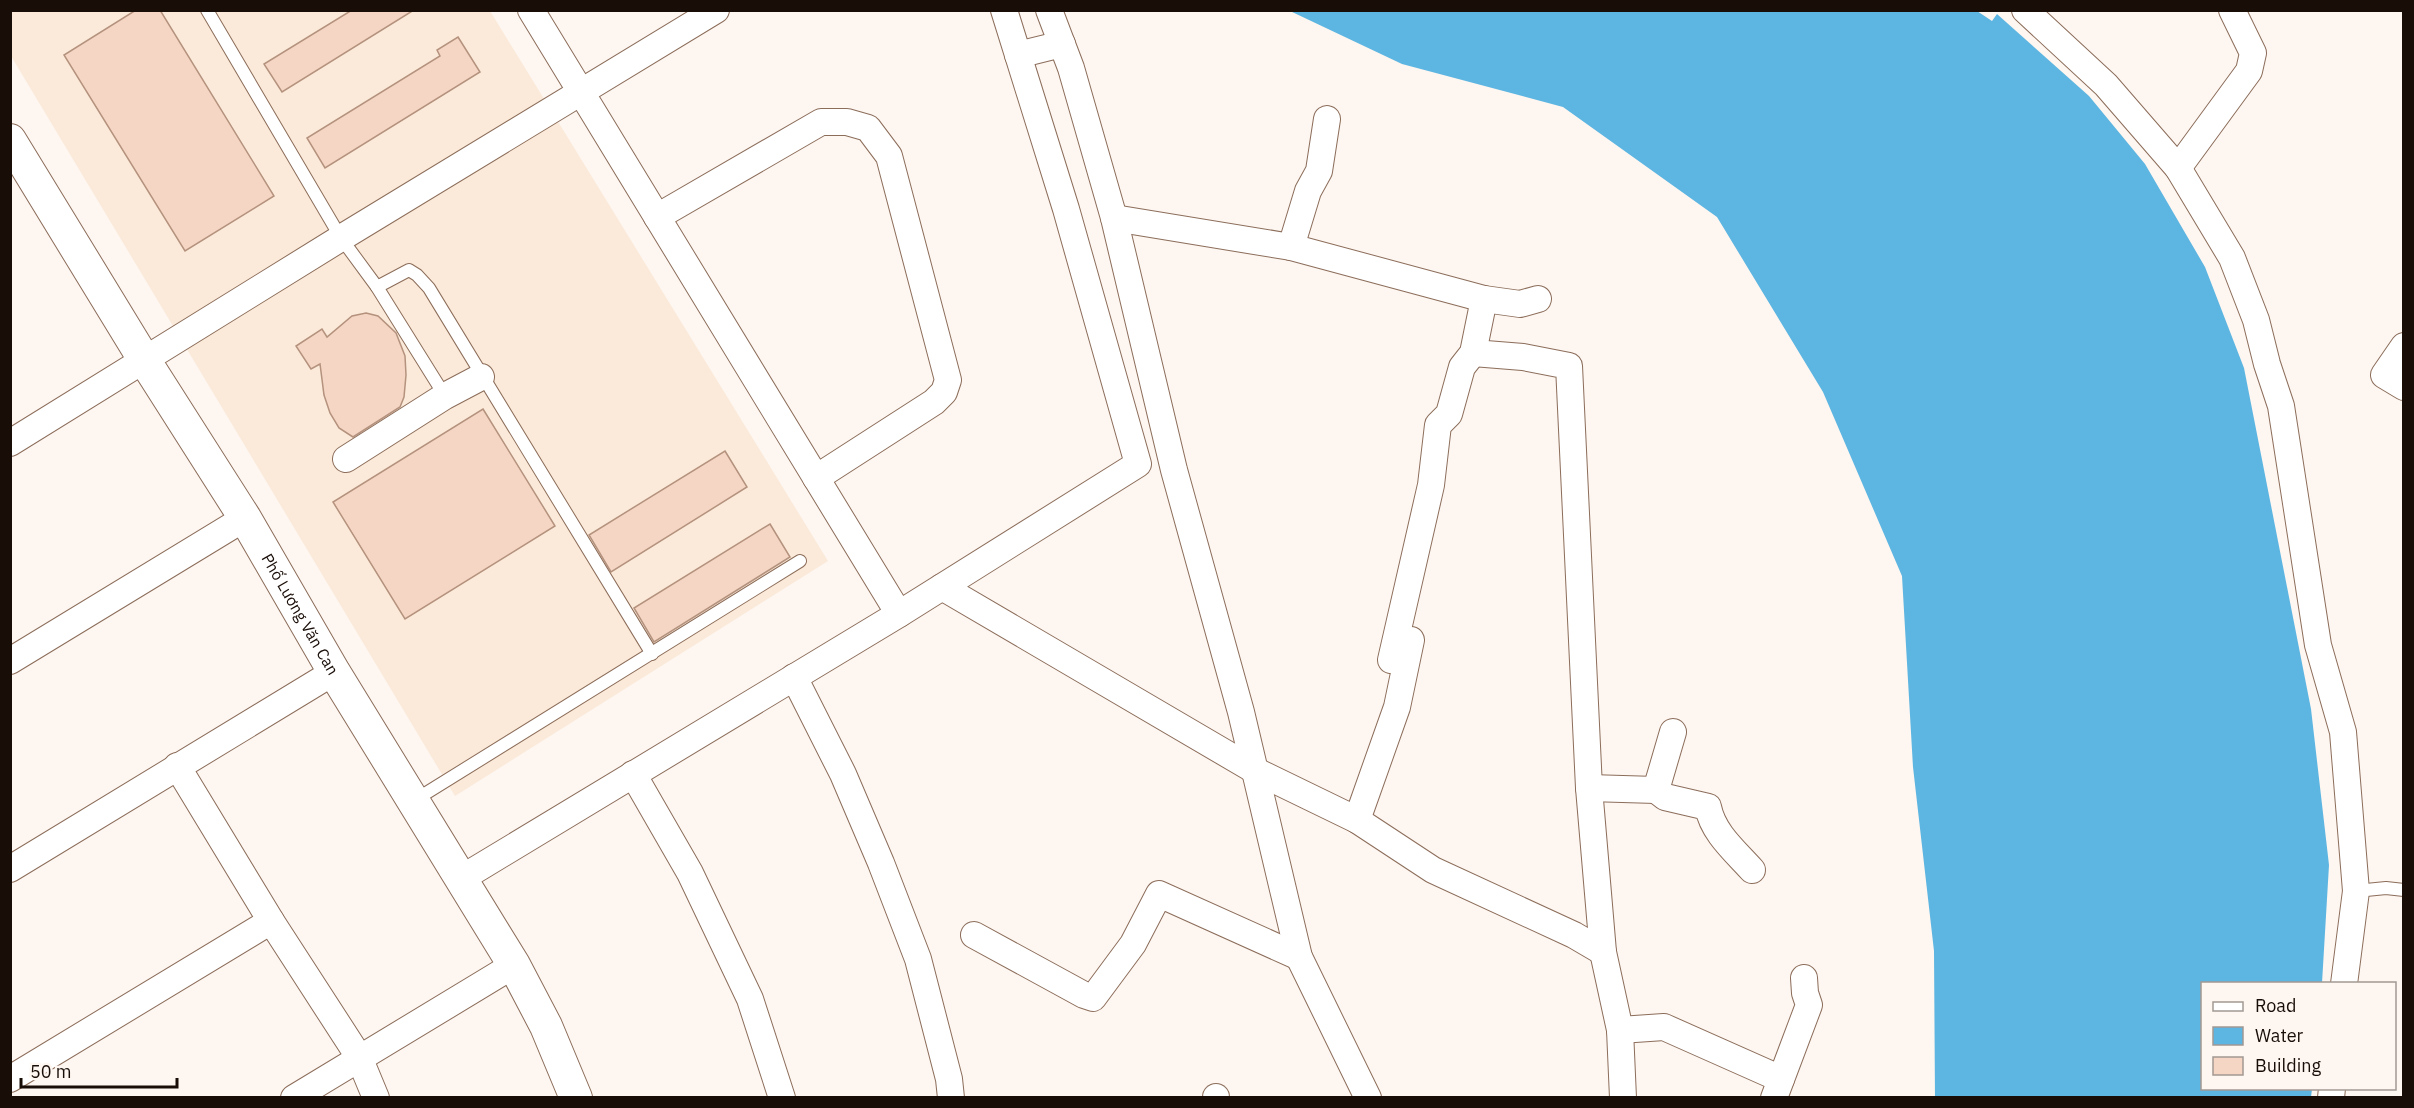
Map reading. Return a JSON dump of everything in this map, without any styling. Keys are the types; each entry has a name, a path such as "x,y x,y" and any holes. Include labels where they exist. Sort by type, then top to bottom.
{"street":[{"path":"531,10 899,614"},
{"path":"10,443 716,10"},
{"path":"1004,10 1066,209 1138,464"},
{"path":"1049,10 1062,44 1114,218 1174,470 1256,771 1299,957 1368,1098"},
{"path":"2025,10 2106,85 2178,168 2232,258 2256,320 2281,406 2318,645 2343,732 2356,891 2344,982"},
{"path":"2178,168 2249,71 2253,53 2232,10"},
{"path":"1018,55 1062,44"},
{"path":"1291,247 1308,191 1319,171 1327,119"},
{"path":"657,217 821,122 847,122 868,128 889,156 948,380 944,393 934,402 816,478"},
{"name":"Phố Lương Văn Can","path":"10,140 145,361 245,518 334,672 415,800 514,965 546,1026 576,1098"},
{"path":"1114,218 1291,247 1484,299 1520,304 1538,299"},
{"path":"1391,660 1431,486 1438,425 1449,414 1462,367 1473,353 1484,299"},
{"path":"2403,346 2384,375 2403,387"},
{"path":"1473,353 1523,357 1569,366 1589,788 1603,952 1620,1030 1623,1098"},
{"path":"346,459 445,396 481,377"},
{"path":"462,878 899,614 1138,464 1174,470"},
{"path":"10,661 245,518"},
{"path":"1357,820 1396,707 1422,586"},
{"path":"942,587 1256,771 1357,820 1432,870 1574,935 1603,952"},
{"path":"12,866 334,672"},
{"path":"794,677 843,774 881,862 918,959 949,1079 951,1098"},
{"path":"1656,790 1673,732"},
{"path":"177,766 271,921 359,1058 376,1098"},
{"path":"633,774 690,873 750,999 782,1098"},
{"path":"1589,788 1656,790 1665,797 1708,807 1710,821 1752,870"},
{"path":"974,935 1084,996 1093,998 1133,944 1159,894 1299,957"},
{"path":"10,1079 271,921"},
{"path":"294,1098 514,965"},
{"path":"1620,1030 1664,1027 1777,1088 1809,1005 1804,978"}],"lane":[{"path":"207,10 341,238 377,287 445,396"},
{"path":"377,287 409,270 429,288 481,377 652,654"},
{"path":"415,800 800,561"},
{"path":"2356,891 2386,888 2403,890"}],"shaded area":[{"path":"11,11 490,11 828,561 455,796 11,56"}],"water":[{"path":"1290,11 1977,11 1992,21 1997,14 2089,96 2145,164 2205,267 2244,368 2311,709 2329,865 2322,982 2201,982 2201,1090 2312,1090 2311,1097 1935,1097 1934,951 1913,767 1902,576 1823,392 1717,217 1563,107 1402,64"}],"building":[{"path":"136,10 160,10 274,196 185,251 64,55"},
{"path":"352,10 414,10 282,92 264,64"},
{"path":"458,37 480,72 325,168 307,138 440,56 437,50"},
{"path":"366,313 378,316 396,333 405,356 404,397 400,407 353,437 339,428 330,413 324,395 320,364 311,369 296,346 322,329 327,337 352,316"},
{"path":"483,409 555,526 405,619 333,502"},
{"path":"725,451 747,487 611,572 589,535"},
{"path":"770,524 790,557 654,642 634,608"}]}
